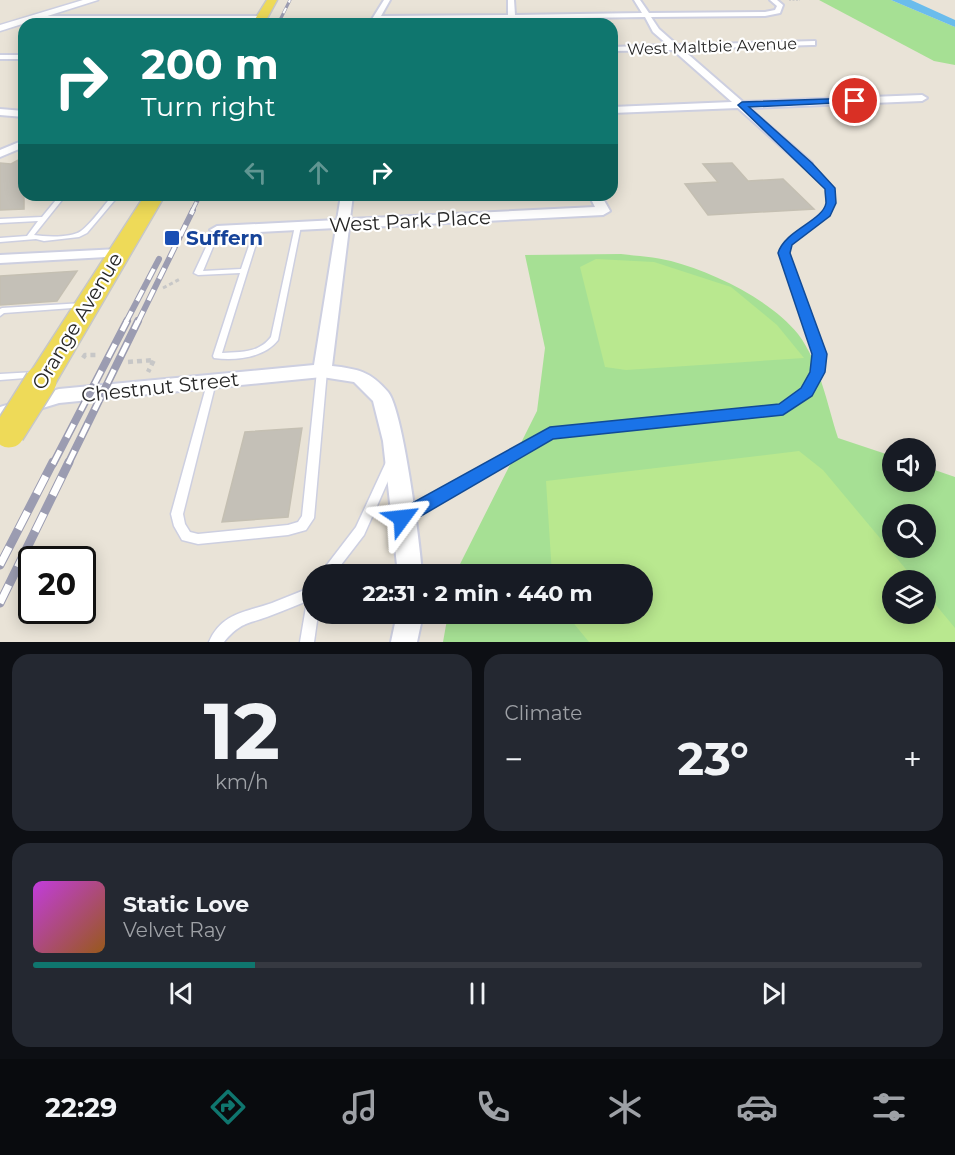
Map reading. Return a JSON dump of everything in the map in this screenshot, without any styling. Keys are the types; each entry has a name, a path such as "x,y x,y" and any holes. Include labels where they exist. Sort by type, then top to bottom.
{"main road":[{"path":"262,18 272,0"},
{"name":"Orange Avenue","path":"3,431 42,378 151,201"}],"street":[{"path":"34,18 93,0"},
{"path":"377,18 387,0"},
{"path":"511,0 512,18"},
{"path":"636,0 656,30 808,165"},
{"path":"565,18 771,14 778,12 780,5 773,0"},
{"path":"0,28 18,23"},
{"name":"West Maltbie Avenue","path":"618,49 812,43"},
{"path":"0,57 18,57"},
{"path":"618,110 922,98"},
{"path":"0,112 18,114"},
{"path":"0,154 18,146"},
{"path":"322,371 346,201"},
{"name":"West Park Place","path":"217,230 603,211 598,201"},
{"path":"0,260 119,253"},
{"name":"Chestnut Street","path":"3,431 59,396 322,371 359,376 382,398 394,454 409,564"},
{"path":"404,642 408,624"}],"lane":[{"path":"402,518 550,433 783,409 807,392 818,372 819,354 784,253 787,244 826,213 831,203 830,188 808,165"},
{"path":"34,238 30,236 58,201"},
{"path":"0,240 77,236 86,232 111,201"},
{"path":"0,221 44,219"},
{"path":"258,228 216,356 261,352 275,338 298,226"},
{"path":"217,230 198,273 243,271"},
{"path":"0,314 2,311 87,305"},
{"path":"211,382 177,514 186,536 198,539 288,530 302,526 308,518 322,371"},
{"path":"0,377 42,378"},
{"path":"335,564 360,531 394,454"},
{"path":"216,642 227,628 240,618 302,597"},
{"path":"308,642 310,624"}],"path":[{"path":"184,242 195,241"},
{"path":"163,288 180,279"},
{"path":"85,355 96,355"},
{"path":"128,362 154,360"}],"green space":[{"path":"819,0 891,0 955,27 955,65 934,61"},
{"path":"621,254 671,261 723,280 773,310 787,322 806,345 822,384 838,438 882,453 882,492 936,492 936,470 955,477 955,642 443,642 446,624 653,624 653,564 460,564 537,411 545,348 525,255"},
{"path":"596,259 654,262 731,287 777,325 804,358 626,370 605,367 580,267"},
{"path":"799,451 823,470 882,541 882,558 897,558 907,570 882,570 882,624 936,624 936,605 955,628 955,642 589,642 574,624 653,624 653,564 551,564 546,481"}],"water":[{"path":"891,0 911,0 955,20 955,27"}],"building":[{"path":"18,160 18,201 24,201 24,209 0,210 0,163 11,164"},
{"path":"732,163 748,181 783,179 814,209 708,215 685,184 718,182 703,164"},
{"path":"77,271 57,301 0,305 0,276"},
{"path":"302,428 288,517 222,522 245,432"}],"railway":[{"path":"281,18 290,0"},
{"path":"192,211 197,201"},
{"path":"138,322 193,210"},
{"path":"126,322 159,259"},
{"path":"53,464 127,321"},
{"path":"68,464 138,321"},
{"path":"0,565 53,462"},
{"path":"0,603 69,462"}],"place":[{"name":"Suffern","path":"172,238"}],"route":[{"path":"402,518 550,433 783,409 807,392 818,372 819,354 784,253 787,244 826,213 831,203 830,188 742,105 855,101"}]}
